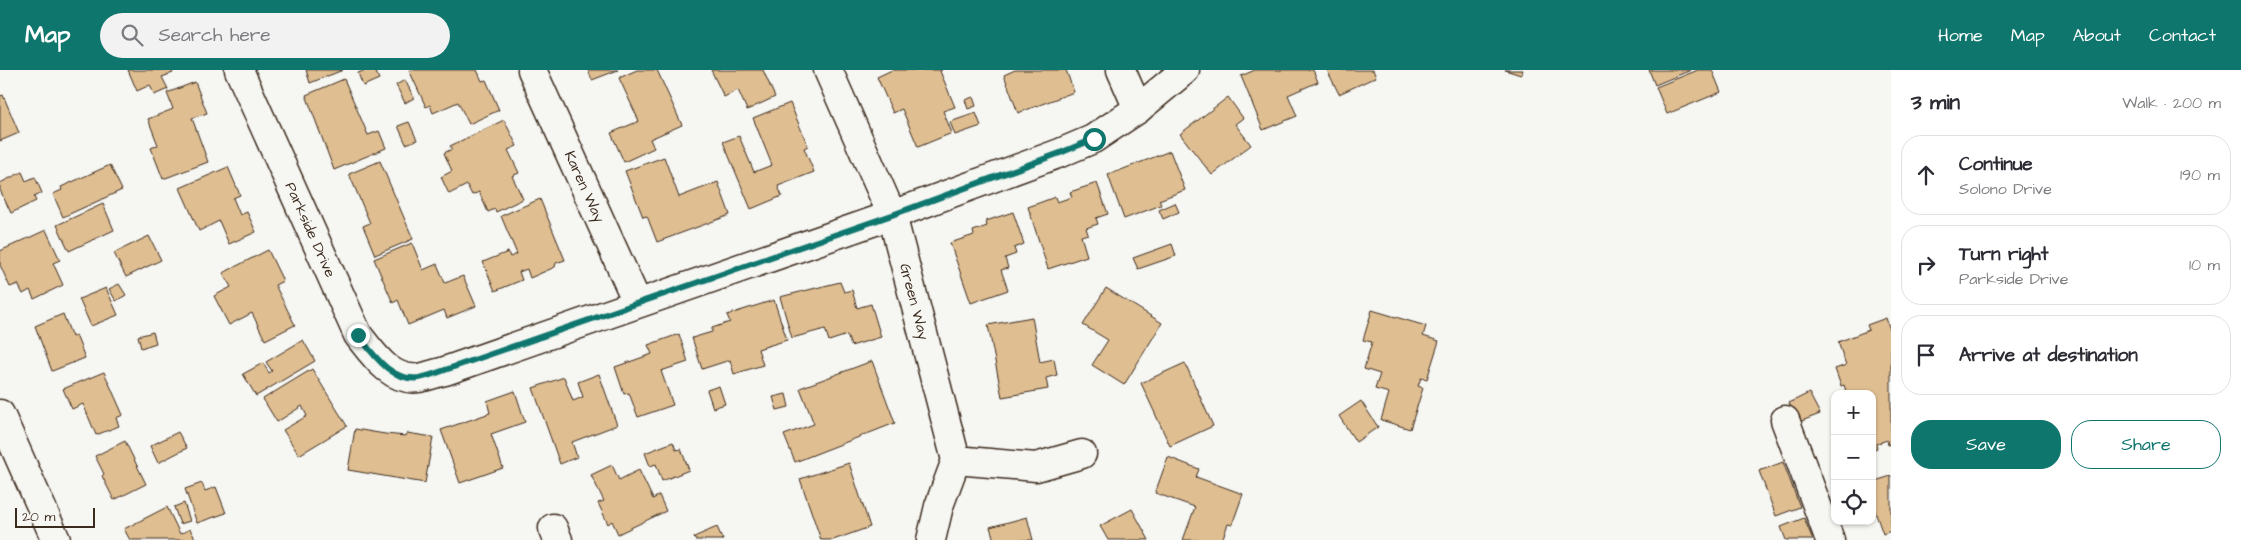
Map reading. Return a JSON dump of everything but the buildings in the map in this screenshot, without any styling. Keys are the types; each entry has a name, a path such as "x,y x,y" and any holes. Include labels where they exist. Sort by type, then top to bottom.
{"street":[{"name":"Parkside Drive","path":"239,70 358,335 378,361 399,376 417,378 445,370 637,302"},
{"name":"Karen Way","path":"532,70 637,302"},
{"name":"Green Way","path":"828,70 892,215 956,460"},
{"path":"1121,70 1138,109"},
{"path":"637,302 892,215 1094,139 1138,109 1185,70"},
{"path":"0,414 56,540"},
{"path":"1785,420 1830,540"},
{"path":"931,540 939,506 956,460 1036,467 1082,454"}],"route":[{"path":"358,335 378,361 399,376 417,378 445,370 892,215 1094,139"}]}
